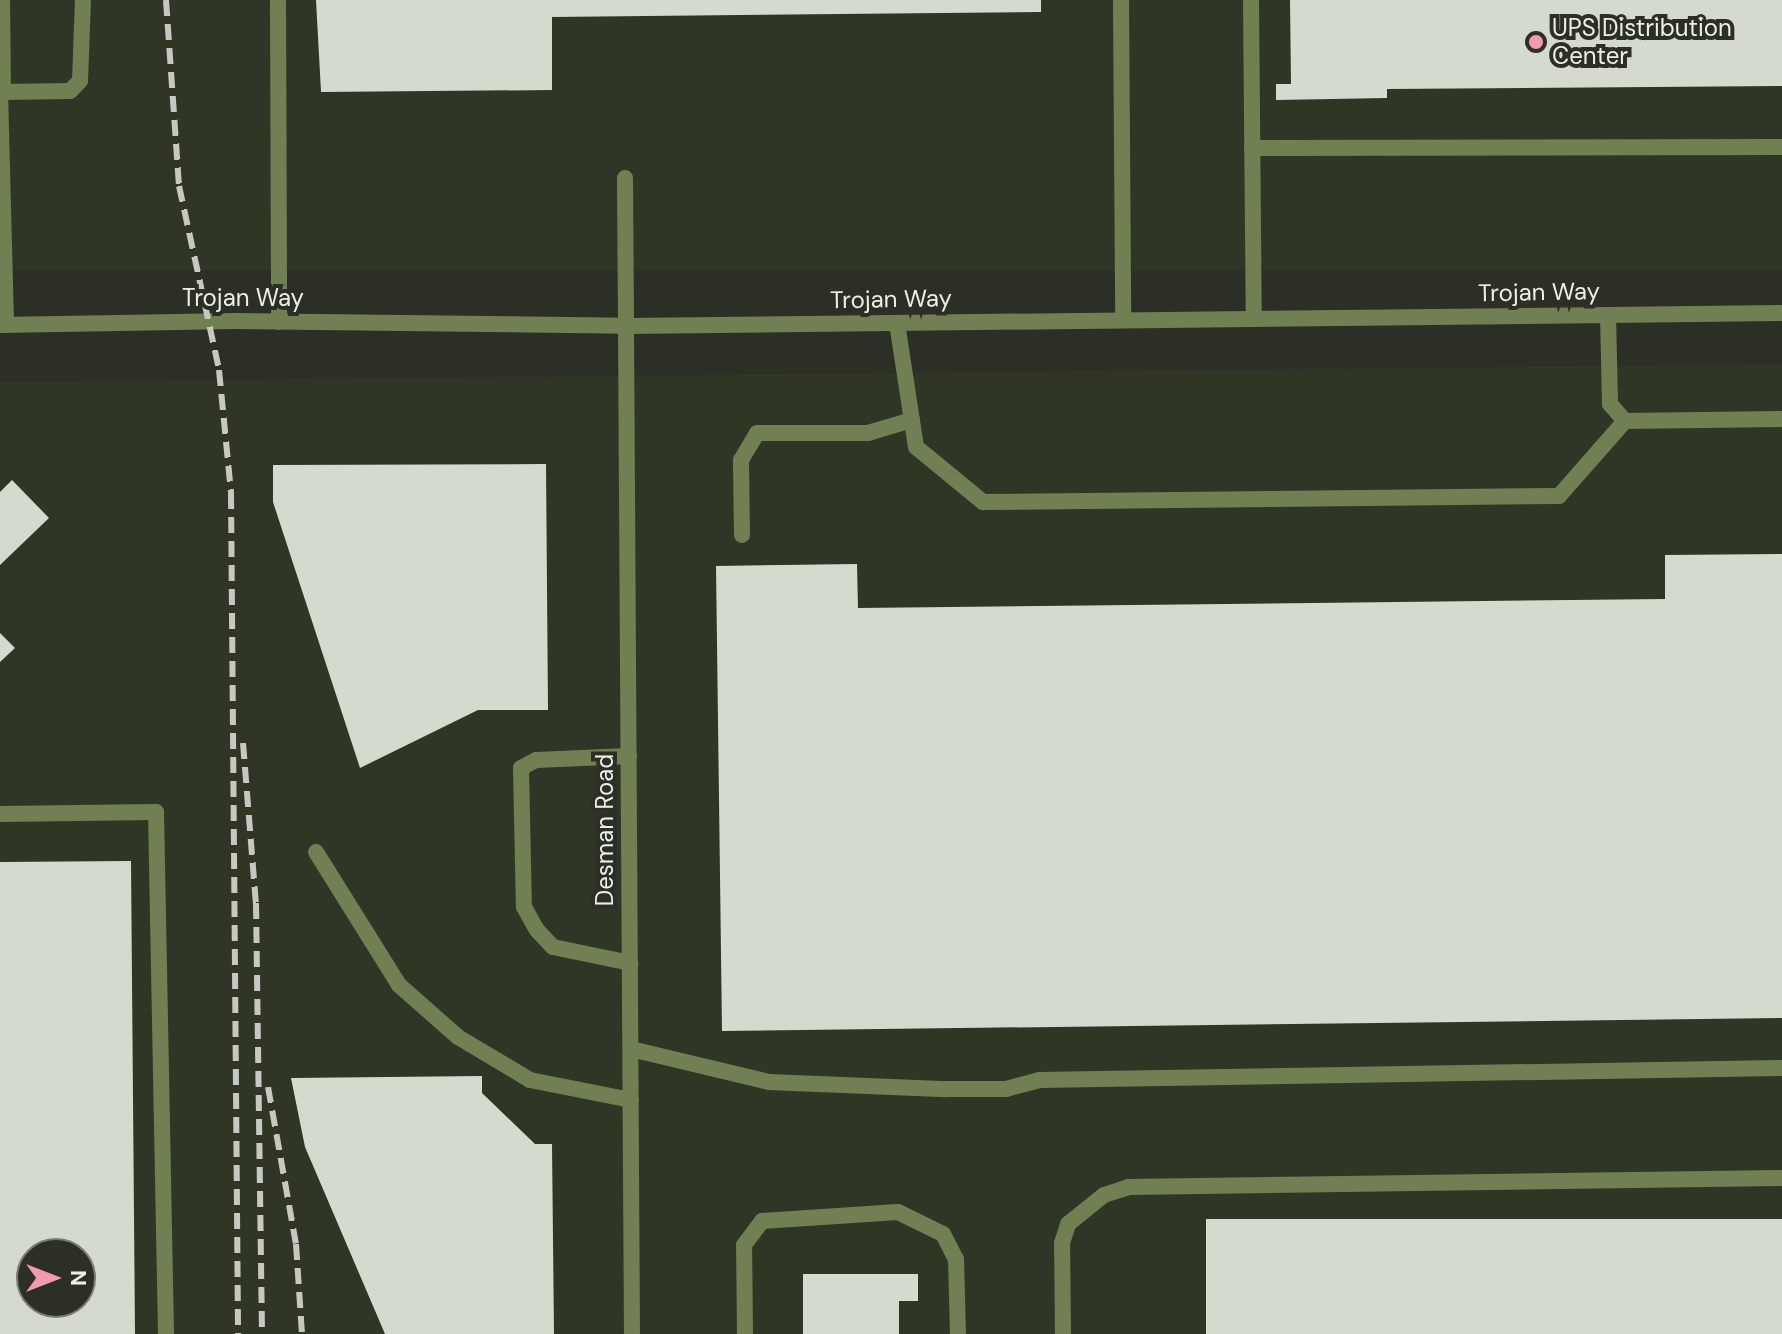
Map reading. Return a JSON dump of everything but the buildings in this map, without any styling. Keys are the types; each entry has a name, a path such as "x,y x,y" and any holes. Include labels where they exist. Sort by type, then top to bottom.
{"street":[{"path":"2,0 3,325"},
{"path":"2,92 70,91 80,81 83,0"},
{"path":"278,0 279,322"},
{"path":"1121,0 1123,320"},
{"path":"1251,0 1254,319"},
{"path":"1252,148 1782,147"},
{"name":"Desman Road","path":"625,178 632,1334"},
{"name":"Trojan Way","path":"3,325 279,322 626,326 1782,313"},
{"path":"1608,315 1610,404 1625,421"},
{"path":"897,323 916,447 983,502 1559,496 1625,421 1782,419"},
{"path":"742,535 741,460 757,433 868,433 912,420"},
{"path":"629,756 536,760 521,768 524,907 537,930 553,947 630,963"},
{"path":"0,814 156,812 166,1334"},
{"path":"316,852 399,985 458,1037 530,1080 631,1100"},
{"path":"631,1049 769,1082 947,1089 1006,1089 1039,1080 1782,1068"},
{"path":"1063,1334 1062,1243 1068,1224 1104,1195 1128,1187 1782,1178"},
{"path":"745,1334 744,1245 762,1221 898,1212 943,1234 956,1259 958,1334"}],"shaded area":[{"path":"0,0 1782,0 1782,270 0,270"},
{"path":"1782,364 1782,1334 0,1334 0,382"}],"railway":[{"path":"166,0 179,186 219,370 231,493 238,1334"},
{"path":"243,743 256,903 262,1334"},
{"path":"268,1087 296,1244 302,1334"}],"place":[{"name":"UPS Distribution Center","path":"1536,42"}]}
